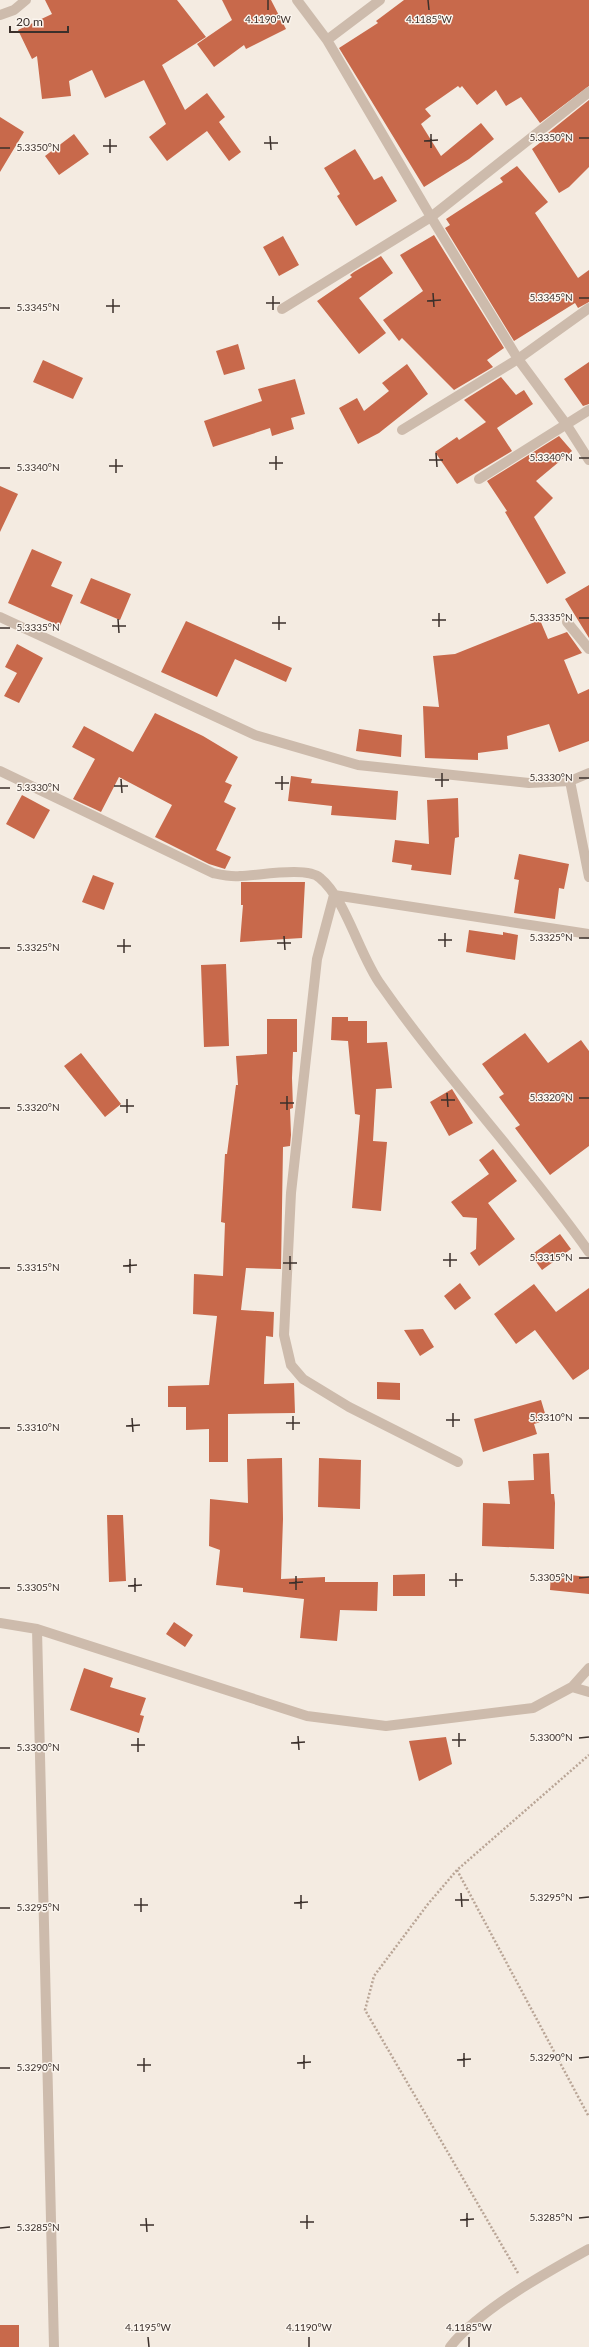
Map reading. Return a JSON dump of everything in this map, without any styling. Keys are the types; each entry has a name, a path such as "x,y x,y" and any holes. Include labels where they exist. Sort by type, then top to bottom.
{"street":[{"path":"0,15 14,10 26,0"},
{"path":"297,0 327,40 430,217 518,359 566,424 589,460"},
{"path":"327,40 380,0"},
{"path":"282,309 430,217 589,92"},
{"path":"402,430 518,359 589,308"},
{"path":"479,479 589,410"},
{"path":"0,617 255,735 351,763 529,784 570,781 589,772"},
{"path":"566,622 589,649"},
{"path":"0,771 213,873 233,876 312,874 320,877 334,895 380,984 470,1102 551,1199 589,1252"},
{"path":"570,781 589,877"},
{"path":"334,895 589,934"},
{"path":"334,895 316,967 291,1193 284,1335 291,1364 303,1379 349,1407 458,1462"},
{"path":"0,1623 37,1629 307,1716 386,1726 533,1708 572,1687 589,1668"},
{"path":"37,1629 54,2347"},
{"path":"572,1687 589,1692"},
{"path":"450,2347 462,2332 525,2286 589,2249"}],"path":[{"path":"525,2286 365,2010 374,1976 428,1904 457,1870 589,1755"},
{"path":"457,1870 589,2117"}],"building":[{"path":"45,0 177,0 206,37 162,65 185,110 207,93 225,117 219,122 241,152 229,161 207,131 167,161 149,137 166,124 144,80 105,98 92,70 69,81 71,96 42,99 37,56 32,59 18,30 52,14"},
{"path":"222,0 271,0 286,29 246,49 244,45 214,67 197,44 232,20"},
{"path":"404,0 589,0 589,86 540,123 521,97 506,106 496,90 477,105 462,86 460,88 458,86 425,109 431,116 421,124 441,156 481,123 494,139 469,159 424,187 339,48 378,23 376,21"},
{"path":"589,100 589,167 569,187 559,193 532,149 550,135 548,133"},
{"path":"0,117 24,132 0,172"},
{"path":"74,134 89,154 59,175 45,156"},
{"path":"355,149 374,180 382,176 397,201 356,226 337,196 340,194 324,168"},
{"path":"517,166 548,202 535,213 578,278 589,270 589,302 578,308 575,303 514,341 445,228 450,225 446,219 503,182 500,178"},
{"path":"434,235 504,348 487,360 493,367 454,390 402,338 399,341 383,320 423,291 400,255"},
{"path":"283,236 299,265 279,276 263,247"},
{"path":"381,256 393,273 359,298 386,333 359,354 317,301 352,277 350,275 354,272"},
{"path":"238,344 245,369 224,375 216,351"},
{"path":"43,360 83,378 73,399 33,382"},
{"path":"589,362 589,404 583,406 564,379"},
{"path":"407,364 428,394 379,433 358,444 339,408 357,398 364,411 389,391 382,383"},
{"path":"501,377 516,395 524,390 533,404 497,428 512,451 457,484 435,452 457,437 459,440 486,422 464,400"},
{"path":"295,379 305,414 291,418 294,429 272,436 270,428 213,447 204,421 262,401 258,389"},
{"path":"559,436 572,451 536,481 553,498 534,517 566,573 547,584 505,512 507,511 487,481"},
{"path":"0,486 18,494 0,532"},
{"path":"32,549 62,562 51,586 73,595 60,626 8,603"},
{"path":"91,578 131,594 120,620 80,603"},
{"path":"589,585 589,638 565,599"},
{"path":"540,620 548,639 567,632 582,653 564,660 578,694 589,689 589,741 559,752 549,724 507,736 508,749 478,753 478,760 425,758 423,706 439,707 433,656 455,654"},
{"path":"186,621 292,668 286,682 235,659 217,697 161,672"},
{"path":"17,644 43,658 19,703 4,696 17,673 5,667"},
{"path":"155,713 203,736 238,757 225,782 232,785 224,802 236,808 216,850 231,857 225,869 209,864 155,837 172,805 119,777 101,812 73,799 95,759 72,747 84,726 133,752"},
{"path":"359,729 402,735 401,757 356,751"},
{"path":"291,776 312,779 311,783 398,791 396,820 331,815 332,806 288,801"},
{"path":"22,795 50,810 34,839 6,824"},
{"path":"458,798 459,837 455,838 451,875 411,870 412,865 392,862 395,840 429,844 427,800"},
{"path":"519,854 569,864 564,889 559,888 555,919 514,913 519,880 514,879"},
{"path":"93,875 114,883 104,910 82,902"},
{"path":"241,882 305,882 302,938 240,942 243,905 241,905"},
{"path":"469,930 503,935 503,932 518,935 515,960 466,952"},
{"path":"226,964 229,1046 204,1047 201,965"},
{"path":"332,1017 348,1017 348,1021 367,1021 367,1043 387,1042 392,1088 376,1089 373,1141 387,1142 381,1211 352,1208 360,1115 355,1114 348,1041 331,1040"},
{"path":"267,1019 297,1019 297,1052 293,1052 293,1108 290,1109 290,1146 283,1147 281,1269 246,1268 241,1310 274,1312 273,1337 266,1336 264,1384 294,1383 295,1413 228,1414 228,1462 209,1462 209,1429 186,1430 186,1407 168,1407 168,1386 209,1385 217,1316 193,1314 194,1274 223,1276 225,1223 221,1222 225,1154 227,1154 236,1085 238,1085 236,1056 267,1054"},
{"path":"525,1033 548,1063 581,1040 589,1051 589,1146 550,1175 515,1128 520,1125 499,1097 504,1094 482,1064"},
{"path":"81,1053 121,1104 105,1117 64,1066"},
{"path":"452,1089 473,1123 449,1136 430,1102"},
{"path":"493,1149 517,1181 488,1203 515,1239 479,1266 470,1253 476,1249 477,1218 463,1217 451,1202 489,1174 479,1160"},
{"path":"560,1234 571,1249 542,1270 531,1255"},
{"path":"460,1283 471,1298 455,1310 444,1296"},
{"path":"534,1284 556,1312 589,1288 589,1369 573,1380 535,1330 516,1344 494,1314"},
{"path":"423,1329 434,1347 420,1356 404,1330"},
{"path":"377,1382 400,1383 400,1400 377,1399"},
{"path":"541,1400 547,1420 534,1424 537,1434 483,1452 474,1419"},
{"path":"549,1453 551,1494 554,1494 555,1503 554,1549 482,1546 483,1503 510,1504 508,1481 534,1480 533,1454"},
{"path":"282,1458 283,1519 281,1579 325,1577 325,1582 378,1582 377,1611 340,1610 337,1641 300,1638 304,1599 243,1592 243,1588 216,1585 220,1550 209,1546 210,1499 248,1503 247,1459"},
{"path":"319,1458 361,1460 360,1509 318,1507"},
{"path":"107,1515 123,1515 126,1581 109,1582"},
{"path":"551,1573 589,1577 589,1594 550,1590"},
{"path":"425,1574 425,1596 393,1596 393,1575"},
{"path":"174,1622 193,1635 185,1647 166,1634"},
{"path":"84,1668 113,1678 110,1687 146,1698 140,1715 144,1716 139,1733 70,1710"},
{"path":"446,1737 452,1764 419,1781 409,1741"},
{"path":"0,2325 19,2325 19,2347 0,2347"}]}
